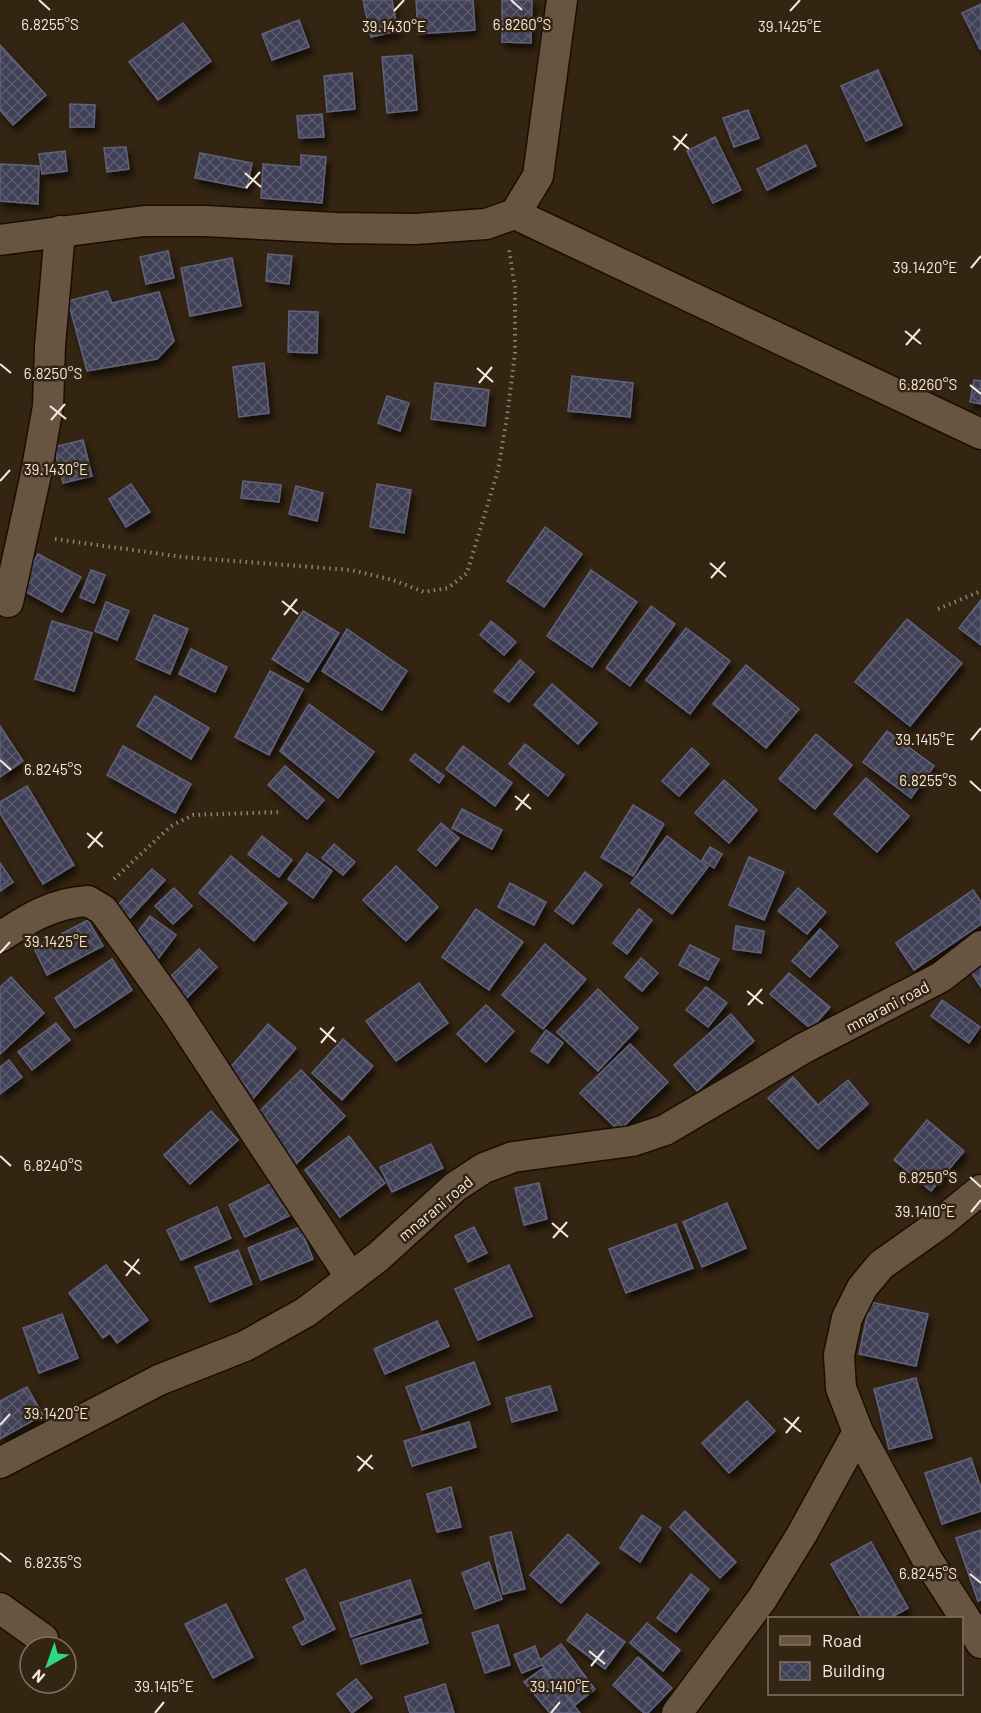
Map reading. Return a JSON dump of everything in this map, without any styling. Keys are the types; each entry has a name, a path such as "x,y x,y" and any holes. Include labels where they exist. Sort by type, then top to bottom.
{"street":[{"path":"0,240 144,221 415,229 486,224 510,215 538,176 562,0"},
{"path":"510,215 981,434"},
{"path":"8,602 36,474 48,406 50,346 60,231"},
{"path":"0,937 28,919 57,905 88,901 103,910 176,1010 351,1278"},
{"name":"mnarani road","path":"0,1463 159,1380 245,1346 306,1312 378,1257 456,1187 484,1168 513,1156 632,1141 665,1130 804,1048 941,977 981,946"},
{"path":"981,1190 947,1218 881,1265 862,1288 847,1318 839,1355 841,1388 858,1432 927,1559 981,1643"},
{"path":"677,1713 762,1599 802,1534 858,1432"},
{"path":"0,1608 37,1635"}],"path":[{"path":"22,534 182,556 351,570 393,580 424,592 448,588 467,573 498,470 507,417 514,353 515,287 510,215"},
{"path":"938,609 981,591"},
{"path":"88,901 171,826 193,815 282,812"}],"building":[{"path":"363,0 392,0 398,31 371,37"},
{"path":"416,0 473,0 475,30 418,34"},
{"path":"502,0 532,0 531,43 502,42"},
{"path":"981,4 981,49 980,49 962,13"},
{"path":"299,20 309,47 272,60 262,34"},
{"path":"183,23 211,61 158,100 129,62"},
{"path":"0,45 46,95 13,125 0,110"},
{"path":"412,55 417,110 387,113 382,57"},
{"path":"878,70 902,125 866,141 841,86"},
{"path":"352,73 355,109 327,112 324,76"},
{"path":"70,104 95,105 94,127 70,127"},
{"path":"748,110 759,138 734,147 723,118"},
{"path":"322,114 324,137 299,138 297,116"},
{"path":"715,137 741,190 713,203 687,151"},
{"path":"806,145 816,166 767,190 757,169"},
{"path":"126,147 129,169 107,172 104,148"},
{"path":"65,151 67,171 42,174 39,154"},
{"path":"200,153 252,163 247,188 195,178"},
{"path":"301,155 326,157 322,203 261,198 263,164 301,167"},
{"path":"0,164 39,166 38,204 0,201"},
{"path":"168,251 174,278 146,284 140,257"},
{"path":"268,254 292,256 289,284 266,281"},
{"path":"232,258 241,306 190,316 181,268"},
{"path":"107,291 112,303 159,292 174,341 157,359 87,371 68,301"},
{"path":"289,311 318,312 317,353 288,352"},
{"path":"264,363 269,413 239,417 233,367"},
{"path":"572,376 633,383 630,417 568,411"},
{"path":"974,380 981,381 981,404 970,402"},
{"path":"435,383 489,390 485,426 431,419"},
{"path":"387,396 409,403 400,431 378,423"},
{"path":"83,440 92,476 63,483 54,447"},
{"path":"243,481 281,485 279,502 241,498"},
{"path":"131,484 150,512 126,527 109,499"},
{"path":"377,484 411,490 404,533 370,527"},
{"path":"296,486 323,493 317,521 289,514"},
{"path":"545,527 582,554 544,607 507,581"},
{"path":"38,554 81,577 62,612 19,588"},
{"path":"91,570 105,575 94,603 80,597"},
{"path":"591,570 637,602 592,667 547,636"},
{"path":"981,600 981,645 959,628"},
{"path":"106,602 129,611 117,640 95,631"},
{"path":"651,606 675,624 630,686 606,668"},
{"path":"303,611 339,633 308,682 272,659"},
{"path":"154,615 188,629 170,674 136,659"},
{"path":"907,619 962,663 910,726 855,682"},
{"path":"52,621 92,633 74,691 35,679"},
{"path":"491,621 516,642 504,655 480,635"},
{"path":"686,628 730,661 690,714 646,680"},
{"path":"347,629 407,671 382,710 322,671"},
{"path":"191,649 227,667 215,692 179,674"},
{"path":"520,660 534,672 509,702 494,691"},
{"path":"746,665 799,709 766,748 713,704"},
{"path":"270,671 303,689 269,755 235,737"},
{"path":"552,684 597,723 578,744 534,705"},
{"path":"155,696 209,728 191,759 137,726"},
{"path":"309,704 374,752 338,798 280,751"},
{"path":"0,726 23,761 0,777"},
{"path":"887,731 934,766 911,798 863,762"},
{"path":"816,734 852,765 815,809 779,779"},
{"path":"525,744 564,775 548,796 509,764"},
{"path":"123,746 191,784 175,813 107,775"},
{"path":"463,746 512,783 495,806 446,769"},
{"path":"692,748 709,764 679,796 662,781"},
{"path":"415,754 444,776 439,783 410,760"},
{"path":"285,766 324,800 307,819 268,785"},
{"path":"866,778 909,816 877,852 834,814"},
{"path":"724,780 757,810 729,843 695,813"},
{"path":"27,786 74,865 43,884 0,813 0,802"},
{"path":"633,805 664,824 633,876 601,857"},
{"path":"462,809 502,830 492,849 452,828"},
{"path":"441,823 459,838 436,866 418,850"},
{"path":"262,836 292,860 279,877 248,854"},
{"path":"667,836 708,867 672,914 631,883"},
{"path":"334,844 355,862 343,875 322,858"},
{"path":"710,847 722,854 714,868 702,860"},
{"path":"307,853 332,871 313,898 288,879"},
{"path":"231,856 287,903 254,941 199,893"},
{"path":"749,857 784,872 764,920 729,905"},
{"path":"0,863 13,882 0,891"},
{"path":"396,866 438,907 406,941 363,900"},
{"path":"152,869 165,880 130,918 117,906"},
{"path":"585,872 602,885 573,924 555,911"},
{"path":"510,883 546,902 534,925 498,907"},
{"path":"174,888 192,906 173,924 155,906"},
{"path":"798,888 826,912 807,934 778,911"},
{"path":"973,890 981,902 981,924 914,970 896,943"},
{"path":"476,909 523,942 489,990 442,957"},
{"path":"639,909 652,920 627,954 613,943"},
{"path":"150,916 176,935 155,963 129,943"},
{"path":"88,920 103,946 47,975 34,948"},
{"path":"736,926 764,931 761,953 733,949"},
{"path":"820,929 838,946 810,977 792,961"},
{"path":"545,944 586,979 543,1029 502,995"},
{"path":"690,945 719,959 708,980 679,965"},
{"path":"199,949 217,967 183,1002 164,983"},
{"path":"641,958 658,973 642,991 625,977"},
{"path":"112,959 132,990 75,1028 55,998"},
{"path":"981,965 981,987 971,972"},
{"path":"789,973 830,1007 811,1029 770,994"},
{"path":"11,977 44,1013 0,1054 0,987"},
{"path":"419,983 448,1023 396,1061 366,1021"},
{"path":"706,987 727,1003 708,1027 686,1010"},
{"path":"598,989 638,1028 598,1071 557,1032"},
{"path":"942,1000 980,1027 969,1043 931,1016"},
{"path":"486,1005 514,1031 486,1062 457,1034"},
{"path":"731,1014 754,1041 697,1091 674,1065"},
{"path":"56,1023 70,1040 32,1070 18,1052"},
{"path":"268,1024 296,1048 251,1101 223,1076"},
{"path":"546,1030 563,1043 548,1063 531,1051"},
{"path":"343,1039 373,1066 342,1100 312,1073"},
{"path":"630,1044 668,1082 619,1131 580,1093"},
{"path":"9,1060 22,1077 0,1094 0,1067"},
{"path":"301,1070 345,1116 296,1164 252,1119"},
{"path":"793,1077 818,1105 848,1080 868,1104 818,1149 768,1098"},
{"path":"211,1111 238,1140 190,1184 164,1155"},
{"path":"927,1120 964,1151 931,1191 894,1160"},
{"path":"349,1136 385,1183 340,1217 305,1170"},
{"path":"431,1144 443,1168 392,1192 380,1167"},
{"path":"276,1181 293,1214 245,1237 229,1205"},
{"path":"539,1183 547,1219 524,1225 515,1188"},
{"path":"727,1203 746,1248 702,1267 683,1222"},
{"path":"217,1207 231,1238 181,1260 167,1230"},
{"path":"676,1224 693,1268 626,1293 609,1249"},
{"path":"300,1227 313,1259 261,1280 248,1248"},
{"path":"474,1227 487,1253 468,1262 455,1236"},
{"path":"238,1250 252,1284 210,1302 195,1267"},
{"path":"106,1265 148,1320 117,1343 110,1333 103,1338 69,1293"},
{"path":"509,1265 532,1316 478,1340 455,1289"},
{"path":"870,1302 928,1314 916,1366 859,1354"},
{"path":"62,1314 78,1358 39,1373 23,1328"},
{"path":"437,1321 449,1346 385,1374 374,1349"},
{"path":"474,1362 490,1404 422,1430 406,1387"},
{"path":"916,1378 932,1438 889,1449 874,1389"},
{"path":"550,1386 557,1410 512,1422 506,1398"},
{"path":"27,1387 43,1415 0,1439 0,1401"},
{"path":"747,1401 775,1431 729,1473 702,1443"},
{"path":"469,1422 476,1447 412,1466 404,1441"},
{"path":"971,1458 981,1488 981,1511 942,1524 925,1473"},
{"path":"451,1487 461,1527 437,1532 427,1494"},
{"path":"685,1511 736,1562 720,1578 670,1527"},
{"path":"642,1515 661,1528 640,1562 620,1548"},
{"path":"981,1530 981,1600 978,1601 956,1538"},
{"path":"511,1532 525,1589 503,1594 490,1537"},
{"path":"568,1534 599,1563 561,1603 530,1575"},
{"path":"871,1542 908,1608 892,1617 861,1617 831,1564"},
{"path":"489,1562 502,1599 475,1609 462,1573"},
{"path":"305,1569 335,1629 302,1645 293,1627 306,1620 286,1579"},
{"path":"691,1574 709,1589 676,1632 657,1618"},
{"path":"410,1580 421,1613 351,1637 340,1603"},
{"path":"226,1604 253,1657 213,1678 185,1624"},
{"path":"587,1614 625,1642 605,1669 567,1640"},
{"path":"421,1619 428,1643 361,1664 353,1640"},
{"path":"647,1623 680,1650 663,1671 630,1643"},
{"path":"498,1625 510,1665 485,1673 472,1633"},
{"path":"561,1644 595,1689 574,1706 539,1661"},
{"path":"535,1646 542,1665 522,1673 514,1655"},
{"path":"638,1657 672,1688 648,1713 644,1713 613,1685"},
{"path":"543,1668 580,1713 550,1713 524,1682"},
{"path":"356,1679 372,1698 352,1713 337,1694"},
{"path":"445,1684 454,1713 410,1713 405,1697"}]}
